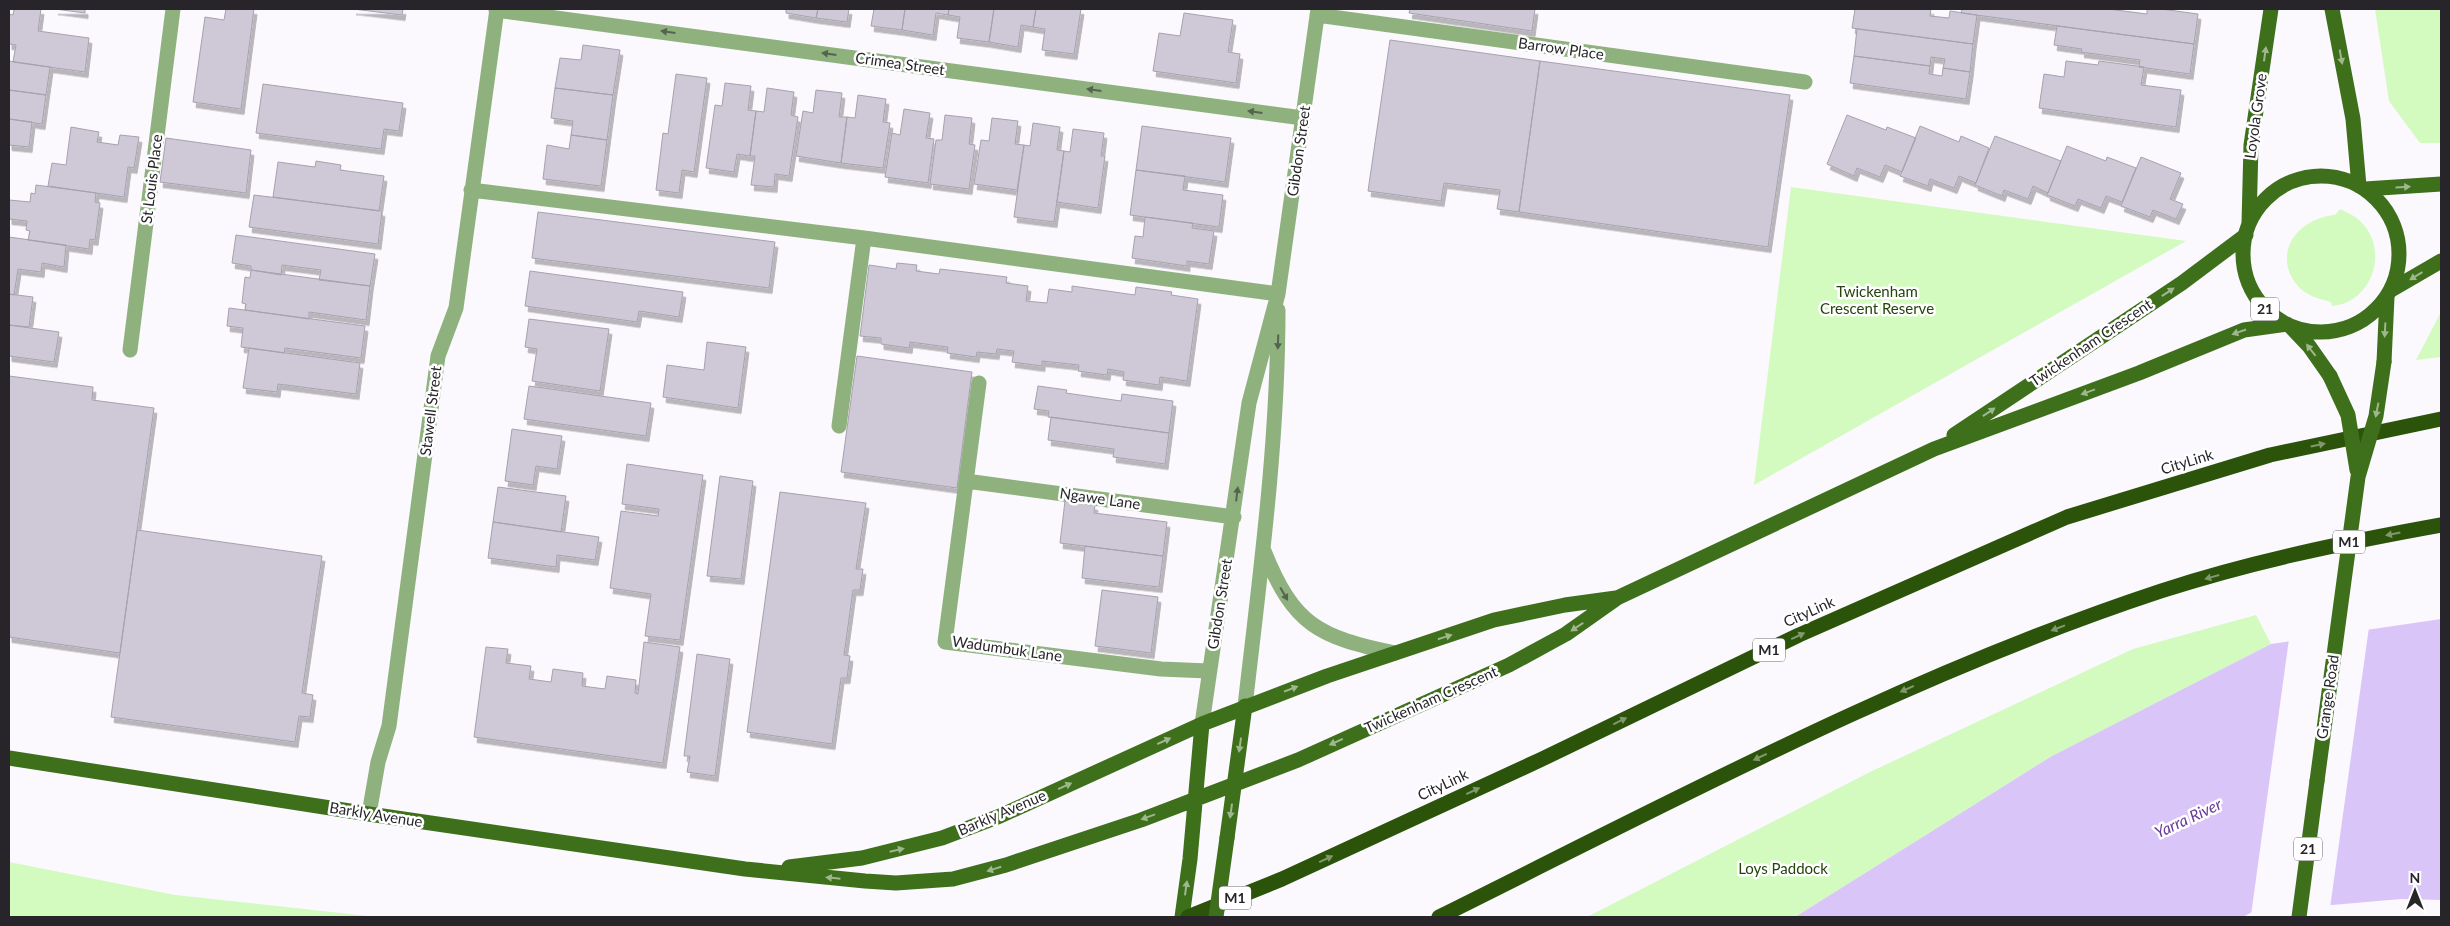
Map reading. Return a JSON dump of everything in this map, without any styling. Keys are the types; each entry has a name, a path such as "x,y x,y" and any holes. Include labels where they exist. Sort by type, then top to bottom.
{"highway":[{"name":"CityLink","path":"1188,917 1282,880 1799,635 2067,517 2270,455 2441,419"},
{"name":"M1","path":"1438,917 1753,760 1975,660 2162,591 2258,563 2330,546 2441,525"}],"main road":[{"name":"Loyola Grove","path":"2248,229 2251,145 2271,9"},
{"path":"2332,9 2362,187 2441,184"},
{"name":"21","path":"2327,176 2362,187 2388,212 2399,243 2397,275 2389,294 2368,317 2344,329 2317,332 2289,325 2265,309 2250,286 2243,261 2248,229 2256,212 2275,192 2300,179 2327,176"},
{"name":"Twickenham Crescent","path":"1934,449 2182,283 2248,229"},
{"path":"2389,294 2441,261"},
{"name":"Grange Road","path":"2298,917 2358,477 2376,416 2384,362 2389,294"},
{"name":"Twickenham Crescent","path":"1235,784 1298,760 1509,665 1566,634 1617,598 1934,449 2139,373 2244,330 2289,325"},
{"name":"Grange Road","path":"2289,325 2309,346 2330,376 2342,399 2350,423 2358,477"},
{"name":"Twickenham Crescent","path":"1246,706 1395,653 1524,613 1617,598"},
{"name":"Barkly Avenue","path":"745,869 782,868 840,861 920,845 1000,816 1202,724 1246,706"},
{"name":"Gibdon Street","path":"1216,917 1246,706"},
{"name":"Gibdon Street","path":"1182,917 1190,859 1202,724"},
{"name":"Barkly Avenue","path":"9,758 369,814 745,869 896,883 953,879 1006,865 1194,801 1235,784"}],"street":[{"name":"St Louis Place","path":"130,350 173,9"},
{"name":"Crimea Street","path":"497,9 1303,118"},
{"name":"Stawell Street","path":"369,814 378,762 389,726 438,356 456,308 470,190 497,9"},
{"name":"Gibdon Street","path":"1202,724 1208,671 1222,599 1234,517 1249,402 1278,294 1318,12"},
{"name":"Barrow Place","path":"1318,12 1805,82"},
{"path":"470,190 864,238 1278,294"},
{"path":"839,426 864,238"},
{"name":"Gibdon Street","path":"1246,706 1264,550 1277,363 1278,294"},
{"name":"Wadumbuk Lane","path":"978,383 945,642 1161,669 1208,671"},
{"name":"Ngawe Lane","path":"966,481 1234,517"},
{"path":"1264,550 1286,597 1306,620 1331,635 1395,653"}],"green space":[{"path":"2375,9 2441,9 2441,143 2420,143 2389,101"},
{"name":"Twickenham Crescent Reserve","path":"1791,187 2186,241 1754,485"},
{"path":"2340,209 2355,217 2363,224 2371,236 2375,249 2375,262 2372,275 2366,286 2357,296 2346,303 2332,306 2331,302 2313,296 2297,285 2290,273 2287,261 2288,249 2300,230 2310,223 2335,215"},
{"path":"2441,312 2441,357 2416,360"},
{"name":"Loys Paddock","path":"2256,615 2271,644 2052,756 1795,917 1587,917 1870,772 2133,649"},
{"path":"9,862 175,895 377,917 9,917"}],"water":[{"name":"Yarra River","path":"2441,619 2441,900 2401,899 2252,912 2243,917 1795,917 2052,756 2271,644"}],"pier":[{"path":"2369,627 2330,908 2251,915 2289,639"}],"building":[{"path":"14,9 41,9 38,31 89,38 85,72 13,62 16,45 9,44 9,14 13,15"},
{"path":"55,9 85,9 85,13"},
{"path":"226,9 254,9 241,109 193,102 205,17 224,20"},
{"path":"353,9 403,9 402,15"},
{"path":"786,9 818,9 816,18 786,13"},
{"path":"818,9 849,9 847,22 816,18"},
{"path":"874,9 905,9 902,30 871,26"},
{"path":"905,9 949,9 948,15 936,13 933,35 902,30"},
{"path":"949,9 994,9 989,42 957,38 960,17 948,15"},
{"path":"994,9 1036,9 1033,27 1021,25 1018,47 989,42"},
{"path":"1036,9 1081,9 1074,54 1042,50 1045,29 1033,27"},
{"path":"1410,9 1535,9 1532,31 1409,13"},
{"path":"1855,9 1931,9 1930,16 1949,18 1950,11 1977,15 1973,44 1852,28"},
{"path":"1962,9 2108,9 2147,14 2147,9 2161,9 2198,14 2194,44 1961,13"},
{"path":"1184,13 1233,20 1228,52 1240,54 1236,83 1153,71 1159,33 1180,36"},
{"path":"2057,26 2194,44 2190,74 2139,67 2140,60 2081,52 2082,49 2054,45"},
{"path":"1857,29 1973,44 1970,72 1943,68 1945,59 1931,57 1930,66 1854,56"},
{"path":"1390,40 1540,61 1519,212 1497,209 1500,190 1444,183 1441,201 1368,191"},
{"path":"583,45 620,50 613,95 555,88 560,58 581,60"},
{"path":"1854,56 1930,66 1929,74 1942,76 1943,68 1970,72 1966,99 1850,83"},
{"path":"9,61 50,67 46,95 9,90"},
{"path":"1540,61 1790,95 1768,247 1519,212"},
{"path":"2066,61 2098,65 2099,61 2144,67 2141,85 2181,90 2176,127 2039,108 2044,74 2064,77"},
{"path":"676,74 707,78 694,172 682,170 679,193 656,190 663,133 668,134"},
{"path":"725,83 751,86 748,110 756,111 750,156 737,154 734,172 706,168 715,105 722,106"},
{"path":"263,84 403,103 399,131 384,129 381,149 256,133"},
{"path":"555,88 613,95 607,140 571,135 573,121 551,118"},
{"path":"767,88 794,92 791,115 798,117 789,176 775,174 774,187 751,185 755,156 750,156 756,111 764,112"},
{"path":"9,90 46,95 42,124 9,119"},
{"path":"816,90 842,93 839,117 847,117 841,163 796,156 803,111 813,113"},
{"path":"858,95 886,99 883,122 890,123 883,168 841,163 847,117 855,118"},
{"path":"904,109 930,113 926,138 934,139 928,183 885,177 892,133 900,135"},
{"path":"945,115 972,118 969,144 975,145 969,189 930,184 936,140 942,140"},
{"path":"1847,115 1886,130 1887,127 1916,138 1902,172 1885,165 1880,177 1857,168 1854,176 1827,164"},
{"path":"992,118 1018,121 1015,144 1024,145 1017,190 974,184 981,140 989,141"},
{"path":"9,119 32,122 29,147 9,145"},
{"path":"1033,123 1060,127 1057,150 1064,151 1054,222 1014,217 1024,145 1030,146"},
{"path":"1142,126 1231,138 1225,182 1136,170"},
{"path":"1920,126 1959,142 1961,136 1989,148 1976,183 1959,176 1954,188 1930,179 1928,186 1900,176"},
{"path":"71,127 99,132 97,142 118,145 120,135 139,137 134,168 128,167 124,197 48,186 52,163 66,165"},
{"path":"1073,129 1104,133 1101,156 1105,156 1098,208 1057,202 1064,151 1070,152"},
{"path":"571,135 607,140 601,186 543,179 547,145 569,149"},
{"path":"1995,136 2061,161 2048,193 2033,186 2028,199 2004,190 2002,196 1975,185"},
{"path":"166,138 251,150 246,193 160,182"},
{"path":"2067,146 2106,161 2107,157 2136,168 2122,202 2106,196 2101,208 2078,199 2075,206 2047,195"},
{"path":"2141,157 2181,173 2170,199 2183,204 2176,219 2153,210 2150,217 2121,206"},
{"path":"316,161 341,165 340,170 384,176 379,211 273,197 278,162 315,167"},
{"path":"1136,170 1185,176 1183,190 1223,195 1219,227 1130,215"},
{"path":"36,185 96,193 95,202 100,203 95,240 90,239 89,249 28,240 30,231 26,230 27,221 9,219 9,200 30,202 31,193 35,194"},
{"path":"254,195 382,211 378,244 249,227"},
{"path":"538,212 775,242 769,288 532,258"},
{"path":"1145,217 1193,223 1192,228 1214,231 1209,264 1187,261 1187,266 1132,258 1135,236 1143,237"},
{"path":"236,235 375,254 370,286 319,280 321,270 282,265 281,275 251,270 251,266 232,263"},
{"path":"9,237 66,245 64,267 42,263 41,272 18,269 14,295 9,294"},
{"path":"897,263 917,265 916,271 939,274 940,269 1007,277 1006,283 1028,286 1026,301 1047,303 1049,289 1072,292 1072,286 1135,295 1136,287 1172,292 1171,295 1198,299 1187,381 1160,377 1159,385 1123,380 1124,372 1108,369 1107,375 1078,371 1079,365 1042,361 1042,366 1012,362 1014,351 997,349 996,354 977,352 976,357 947,353 948,347 910,342 909,348 881,344 881,338 860,336 869,265 896,269"},
{"path":"251,270 370,286 366,320 309,312 309,319 245,310 246,304 242,303 245,277 250,278"},
{"path":"530,271 683,292 679,317 639,311 637,322 525,306"},
{"path":"9,294 33,297 29,327 9,325"},
{"path":"229,308 365,326 361,358 285,348 284,353 241,347 243,328 227,326"},
{"path":"529,319 609,329 600,391 532,381 537,349 525,347"},
{"path":"9,325 59,332 54,362 9,356"},
{"path":"707,342 746,347 738,408 663,397 667,365 704,370"},
{"path":"249,348 360,363 356,394 278,384 277,392 243,388"},
{"path":"857,356 972,372 957,488 841,472"},
{"path":"9,376 93,387 92,400 154,408 120,653 9,637"},
{"path":"529,386 651,403 646,436 524,419"},
{"path":"1038,386 1067,390 1066,393 1121,401 1122,394 1173,401 1169,433 1048,417 1049,411 1034,409"},
{"path":"1051,417 1169,433 1165,464 1113,457 1114,449 1048,440"},
{"path":"512,429 562,436 557,469 536,466 533,485 505,481"},
{"path":"627,464 703,475 680,640 645,636 651,594 610,588 621,511 658,516 659,509 622,504"},
{"path":"720,476 753,481 741,579 707,576"},
{"path":"498,487 566,496 561,532 493,522"},
{"path":"780,492 866,503 856,569 863,569 860,590 853,590 844,655 850,656 847,678 841,678 832,744 747,732"},
{"path":"1065,501 1095,505 1094,513 1167,522 1163,556 1060,543"},
{"path":"493,522 599,537 595,560 557,555 556,567 488,558"},
{"path":"137,530 322,556 302,693 313,695 310,717 299,716 295,742 111,717"},
{"path":"1085,546 1163,556 1159,587 1082,578"},
{"path":"1102,590 1158,597 1151,653 1095,646"},
{"path":"644,642 680,647 663,763 474,737 486,647 508,649 506,663 531,666 529,679 551,682 553,669 583,673 582,686 605,689 607,676 636,680 635,693 638,694"},
{"path":"697,654 730,659 715,776 687,772 690,756 684,756"}]}
